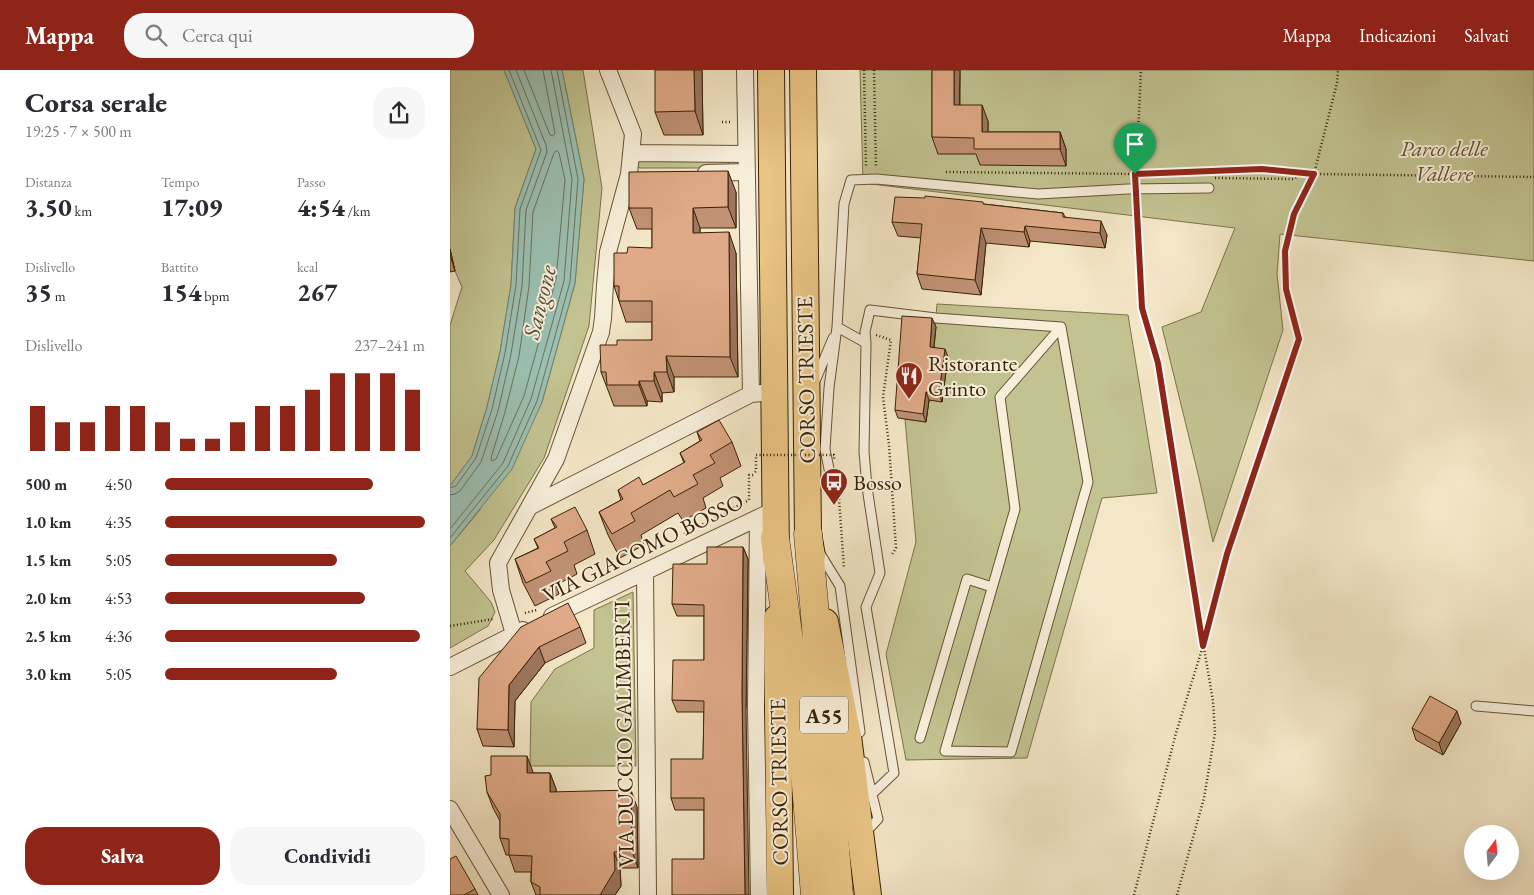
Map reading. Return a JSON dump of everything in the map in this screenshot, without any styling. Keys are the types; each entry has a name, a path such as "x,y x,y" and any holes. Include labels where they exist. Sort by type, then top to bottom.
{"highway":[{"name":"A55","path":"770,522 802,736 815,895"},
{"name":"A55","path":"808,534 839,895"}],"main road":[{"name":"CORSO TRIESTE","path":"771,70 762,394 770,522 780,895"},
{"name":"CORSO TRIESTE","path":"803,70 808,534 848,736 868,895"}],"street":[{"path":"514,634 501,590 498,563 556,459 601,332 608,252 636,174 632,153 634,134 608,70"},
{"name":"CORSO TRIESTE","path":"745,70 746,154 762,394"},
{"path":"632,153 746,154"},
{"path":"688,173 747,172"},
{"path":"531,506 762,394"},
{"path":"758,895 756,708 770,522"},
{"name":"VIA GIACOMO BOSSO","path":"450,667 514,634 645,572 770,522"},
{"name":"VIA DUCCIO GALIMBERTI","path":"645,572 648,895"},
{"path":"450,809 502,895"}],"lane":[{"path":"838,488 832,484 826,449 829,388 838,327 844,204 851,180 1038,194 1209,188"},
{"path":"872,794 894,773 866,607 879,574 864,452 866,332 870,310 936,318 1060,327"},
{"path":"807,400 838,327"},
{"path":"838,327 866,343"},
{"path":"1060,327 1088,482 1011,752 945,752 1014,509 1000,397 1060,327"},
{"path":"808,534 840,586 865,769 878,819 861,838"},
{"path":"920,738 967,579 992,587"},
{"path":"1476,706 1534,711"}],"path":[{"path":"864,70 871,180"},
{"path":"871,180 874,70"},
{"path":"1141,70 1135,174 1142,308 1158,363 1203,646 1214,700 1215,732 1204,798 1177,895"},
{"path":"1134,895 1176,733 1203,646 1227,554 1299,339 1286,289 1285,251 1294,214 1314,174 1337,82 1338,70"},
{"path":"722,122 733,122"},
{"path":"939,172 1135,174 1262,169 1314,174 1534,177"},
{"path":"878,336 891,340 883,398 889,445 896,548 879,574"},
{"path":"755,472 756,455 834,455 834,461"},
{"path":"450,626 492,619"}],"green space":[{"path":"450,70 504,70 536,149 515,208 511,285 500,352 487,407 472,456 450,486 450,325 462,287 455,271 450,249"},
{"path":"562,70 583,70 602,188 589,326 544,458 494,540 465,571 491,602 495,612 488,626 450,648 450,546 479,511 542,402 575,283 584,179"},
{"name":"Parco delle Vallere","path":"860,70 1534,70 1534,261 1280,234 1277,274 1283,330 1213,542 1162,327 1201,312 1235,228 863,183"},
{"path":"638,159 728,160 729,164 725,168 640,168 637,167"},
{"path":"937,304 1128,315 1157,493 1102,498 1027,758 906,760 886,654 916,542 905,419 926,422 929,400 942,401 933,355"},
{"path":"633,592 636,766 530,766 531,702 555,669 594,648 594,610"}],"water":[{"name":"Sangone","path":"504,70 562,70 584,179 575,283 542,402 512,469 450,546 450,486 472,456 487,407 500,352 511,285 515,208 536,149"}],"building":[{"path":"655,70 694,70 695,111 655,112"},
{"path":"932,70 954,70 954,105 982,105 982,132 1060,132 1060,149 974,149 974,138 932,137"},
{"path":"728,171 728,207 693,208 693,233 729,232 730,357 666,356 667,372 654,372 654,381 639,381 639,385 607,385 606,372 601,372 600,345 617,345 617,340 652,340 652,301 619,301 619,286 614,286 614,253 627,253 628,247 652,248 652,208 629,208 629,172"},
{"path":"925,196 1063,213 1063,217 1101,221 1100,233 1025,226 1024,232 981,228 975,280 917,274 922,224 892,222 895,197 925,198"},
{"path":"902,316 932,318 930,347 945,349 939,393 926,392 923,414 895,410"},
{"path":"719,420 732,442 710,455 715,463 693,475 698,484 674,497 670,490 631,513 635,521 612,534 599,512 623,499 618,490 639,477 643,485 685,462 680,453 702,440 697,432"},
{"path":"575,507 587,530 564,542 568,551 546,562 551,571 526,583 515,559 539,548 534,539 557,527 551,519"},
{"path":"707,547 743,547 742,696 745,895 672,895 672,859 704,859 704,798 671,798 671,759 703,759 704,701 672,700 673,660 704,660 704,605 672,604 673,564 707,564"},
{"path":"568,603 580,627 539,647 509,685 508,730 477,729 479,678 521,627"},
{"path":"1430,696 1457,711 1439,743 1412,728"},
{"path":"491,756 527,756 527,773 550,773 550,792 631,790 632,851 614,852 615,870 600,895 540,895 540,887 531,882 532,856 509,855 509,839 500,838 500,814 487,792 485,776 491,775"},
{"path":"456,856 475,889 464,895 450,895 450,859"}],"place":[{"name":"Ristorante Grinto","path":"909,400"},
{"name":"Bosso","path":"834,506"}],"route":[{"path":"1262,169 1314,174 1294,214 1285,251 1286,289 1299,339 1227,554 1203,646 1158,363 1142,308 1135,174 1262,169"}]}
